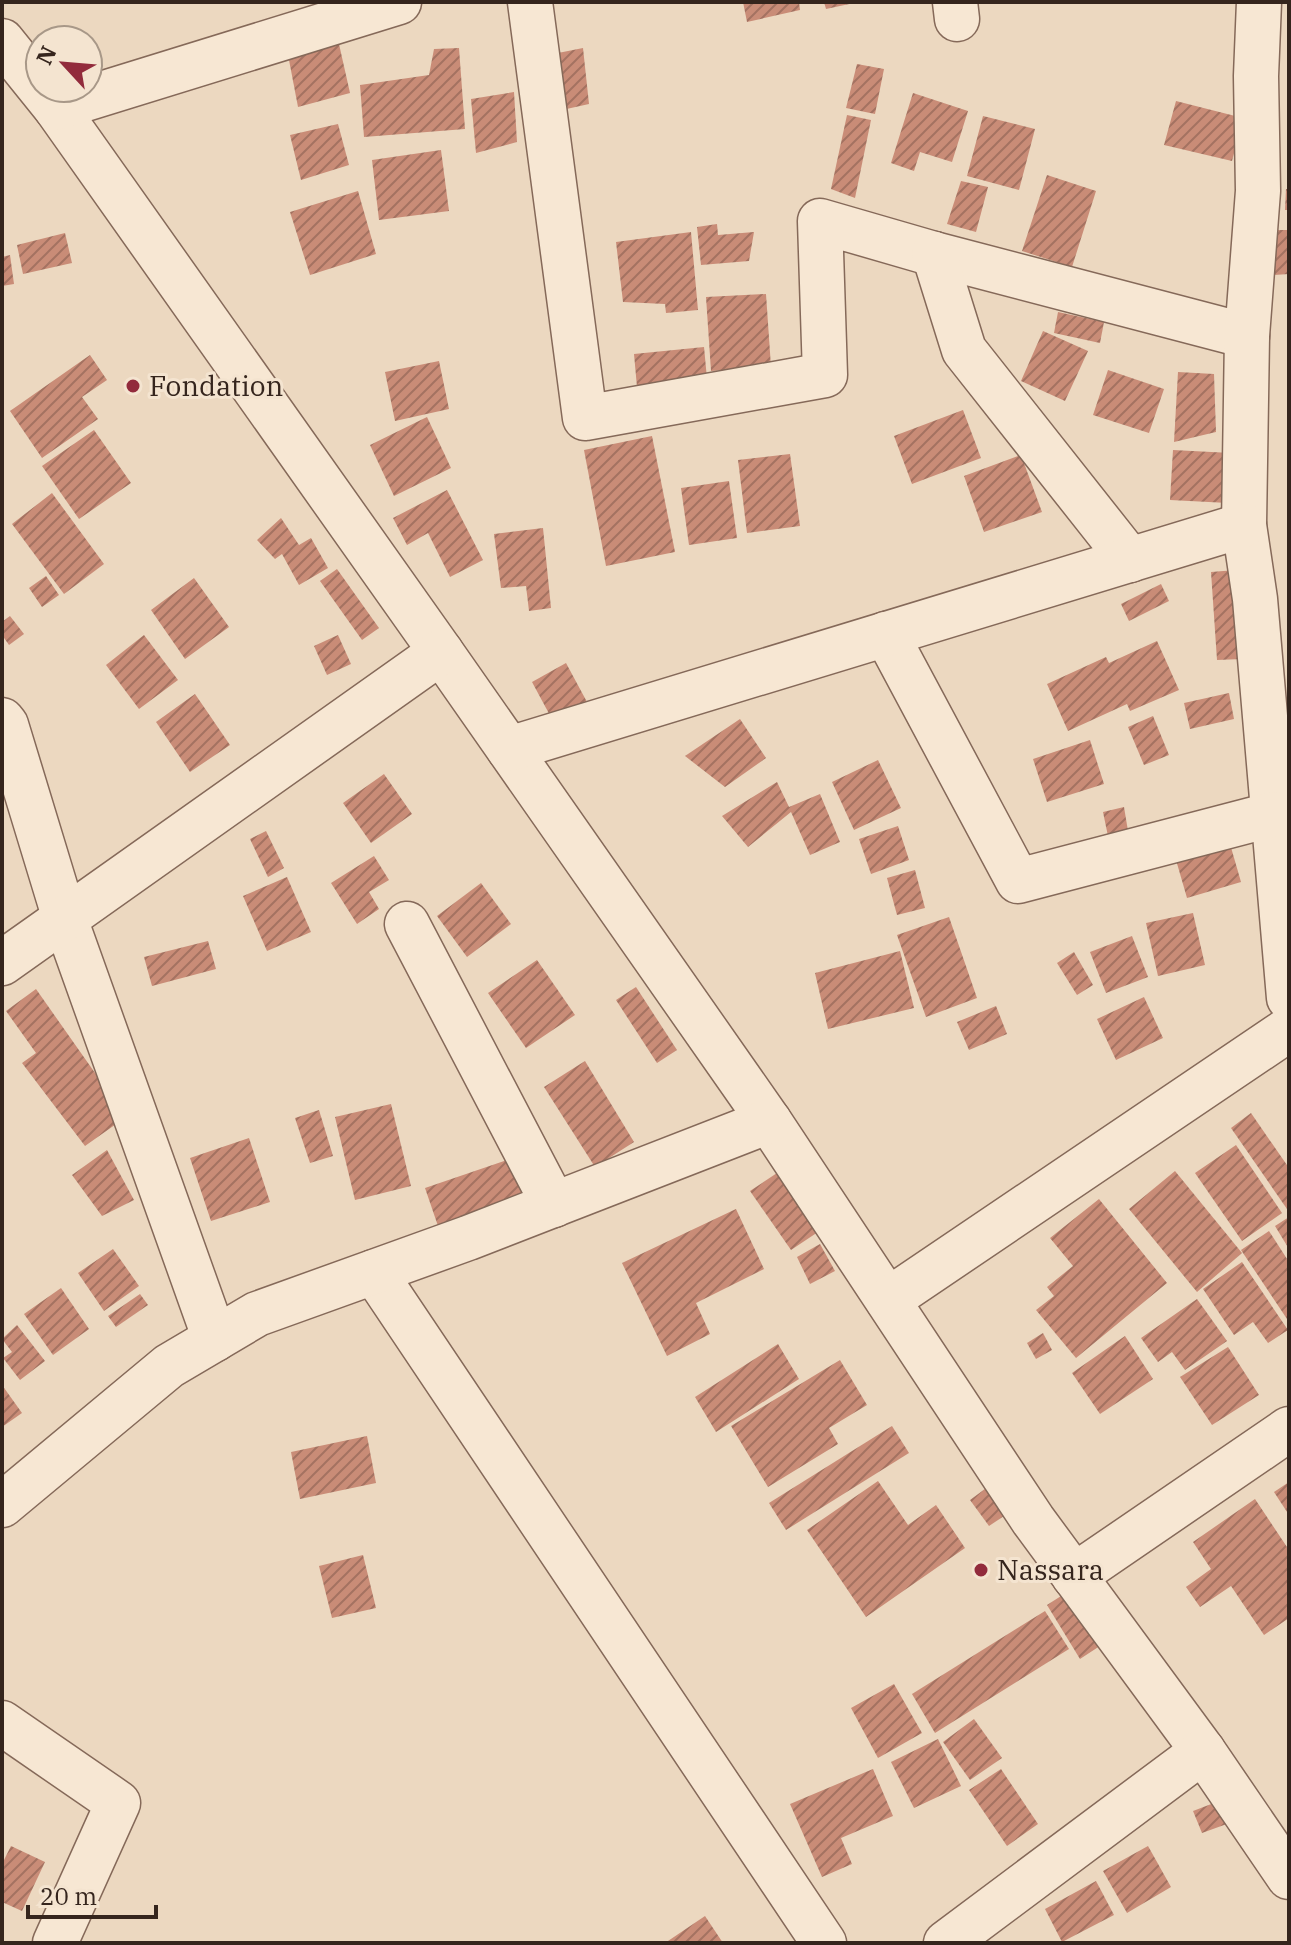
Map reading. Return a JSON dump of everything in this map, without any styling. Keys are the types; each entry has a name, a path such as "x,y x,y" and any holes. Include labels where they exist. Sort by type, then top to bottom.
{"street":[{"path":"530,2 585,418 825,375 820,221 1247,336"},
{"path":"1259,2 1272,77 1258,191 1247,336 1244,525 1272,596 1274,814 1289,998"},
{"path":"56,108 396,3"},
{"path":"2,41 56,108 509,749 769,1121 1033,1520 1203,1751 1289,1877"},
{"path":"934,254 964,350 1130,560"},
{"path":"509,749 1244,525"},
{"path":"886,634 1018,881 1274,814"},
{"path":"2,963 441,652"},
{"path":"2,720 65,919 215,1339"},
{"path":"407,924 554,1205"},
{"path":"888,1300 1289,1029"},
{"path":"2,1505 169,1366 257,1314 554,1205 769,1121"},
{"path":"374,1272 824,1943"},
{"path":"1074,1576 1289,1429"},
{"path":"2,1723 118,1803 55,1943"},
{"path":"950,1942 1203,1751"}],"building":[{"path":"743,2 799,2 800,10 747,22"},
{"path":"824,2 854,2 854,3 826,9"},
{"path":"339,44 350,93 298,107 289,60"},
{"path":"459,48 465,129 364,137 360,85 429,75 434,49"},
{"path":"583,48 589,104 562,110 558,53"},
{"path":"857,64 884,69 875,114 846,108"},
{"path":"514,92 517,142 476,153 471,99"},
{"path":"913,93 968,111 952,162 920,152 914,171 891,163"},
{"path":"1176,101 1243,118 1232,161 1164,145"},
{"path":"847,115 871,120 855,198 831,189"},
{"path":"983,116 1035,129 1019,190 967,176"},
{"path":"338,124 349,165 301,180 290,135"},
{"path":"441,150 449,211 379,220 372,160"},
{"path":"1047,175 1096,191 1072,267 1022,251"},
{"path":"961,181 988,187 976,232 947,224"},
{"path":"1286,189 1289,189 1289,210 1285,210"},
{"path":"358,191 376,254 310,275 290,212"},
{"path":"717,224 718,235 754,232 749,261 701,265 697,227"},
{"path":"1273,230 1289,230 1289,274 1274,275"},
{"path":"691,232 698,310 666,313 665,304 623,302 616,242"},
{"path":"65,233 72,263 23,274 17,245"},
{"path":"10,255 14,284 2,286 2,257"},
{"path":"766,294 771,367 711,371 706,297"},
{"path":"1058,312 1104,322 1100,343 1054,333"},
{"path":"1043,331 1088,351 1065,401 1021,381"},
{"path":"704,347 707,379 637,387 634,354"},
{"path":"90,355 107,380 82,397 98,419 42,458 10,411"},
{"path":"439,361 449,409 395,421 385,372"},
{"path":"1108,370 1164,389 1149,433 1093,415"},
{"path":"1178,372 1214,374 1216,432 1174,442"},
{"path":"963,410 981,458 912,484 894,436"},
{"path":"427,417 451,468 394,496 370,445"},
{"path":"94,430 131,483 79,519 42,466"},
{"path":"652,436 675,552 606,566 584,450"},
{"path":"1173,450 1231,453 1228,503 1170,500"},
{"path":"790,454 800,526 747,533 738,460"},
{"path":"1021,455 1042,512 984,532 964,476"},
{"path":"729,481 737,538 689,545 681,488"},
{"path":"447,490 483,560 450,577 428,533 407,545 393,518"},
{"path":"52,493 104,564 64,594 12,524"},
{"path":"281,518 299,545 311,538 328,568 299,585 282,554 275,559 257,540"},
{"path":"543,528 551,608 529,611 526,586 501,588 494,534"},
{"path":"337,569 379,628 362,640 320,581"},
{"path":"1236,570 1242,659 1217,660 1211,572"},
{"path":"46,576 59,595 42,607 29,588"},
{"path":"194,578 229,627 185,659 151,610"},
{"path":"1161,584 1169,601 1129,621 1121,604"},
{"path":"10,616 24,634 9,645 2,635 2,622"},
{"path":"144,635 178,680 139,709 106,665"},
{"path":"338,635 351,664 327,675 314,646"},
{"path":"1157,641 1179,690 1130,711 1127,704 1068,731 1047,684 1106,657 1109,663"},
{"path":"566,663 587,702 553,721 532,682"},
{"path":"1229,693 1234,719 1190,729 1184,703"},
{"path":"195,694 230,745 190,772 156,722"},
{"path":"1153,716 1169,755 1144,765 1128,727"},
{"path":"740,719 766,758 725,787 685,756"},
{"path":"1090,740 1104,784 1047,802 1033,759"},
{"path":"878,760 901,808 854,830 832,782"},
{"path":"384,774 412,814 371,843 343,803"},
{"path":"777,782 789,807 820,794 840,842 810,855 791,812 748,847 722,816"},
{"path":"1124,807 1129,837 1109,841 1103,812"},
{"path":"898,826 909,860 871,874 859,839"},
{"path":"266,831 284,868 268,877 250,839"},
{"path":"1228,837 1241,882 1187,898 1174,853"},
{"path":"374,856 389,880 369,892 379,909 357,924 331,883"},
{"path":"915,870 925,908 897,915 887,878"},
{"path":"287,877 311,932 267,951 243,896"},
{"path":"481,883 511,924 467,957 437,916"},
{"path":"1193,913 1205,965 1158,976 1146,923"},
{"path":"949,917 977,998 926,1017 897,935"},
{"path":"1132,936 1148,977 1106,993 1090,952"},
{"path":"208,941 216,969 152,986 144,957"},
{"path":"900,951 914,1008 828,1029 815,973"},
{"path":"1074,952 1093,985 1077,995 1057,963"},
{"path":"537,960 575,1015 526,1048 488,993"},
{"path":"636,987 677,1050 657,1063 616,1000"},
{"path":"36,989 126,1117 85,1146 22,1063 36,1053 6,1011"},
{"path":"1144,997 1163,1038 1116,1060 1097,1019"},
{"path":"996,1006 1007,1034 969,1050 957,1022"},
{"path":"585,1061 634,1142 595,1167 544,1087"},
{"path":"391,1104 411,1186 355,1200 335,1117"},
{"path":"319,1110 333,1156 310,1163 295,1118"},
{"path":"1251,1113 1289,1168 1287,1209 1231,1128"},
{"path":"249,1138 270,1202 211,1221 190,1158"},
{"path":"1236,1145 1282,1213 1242,1241 1195,1173"},
{"path":"107,1150 134,1200 102,1216 72,1175"},
{"path":"519,1156 531,1193 438,1226 425,1188"},
{"path":"1175,1171 1242,1253 1197,1292 1129,1209"},
{"path":"777,1173 818,1232 791,1250 750,1191"},
{"path":"1099,1199 1167,1283 1076,1358 1036,1310 1054,1296 1047,1287 1073,1266 1050,1238"},
{"path":"736,1209 764,1269 696,1303 710,1334 667,1356 622,1263"},
{"path":"1289,1217 1289,1249 1275,1226"},
{"path":"1269,1231 1289,1262 1289,1322 1241,1250"},
{"path":"820,1244 835,1271 810,1284 797,1257"},
{"path":"113,1249 139,1286 104,1311 78,1273"},
{"path":"1242,1262 1288,1330 1268,1343 1253,1322 1234,1335 1203,1289"},
{"path":"61,1288 89,1329 53,1355 24,1314"},
{"path":"140,1294 148,1305 116,1327 108,1316"},
{"path":"1197,1299 1227,1341 1185,1370 1172,1352 1158,1362 1141,1338"},
{"path":"17,1325 45,1361 20,1380 3,1358 12,1352 2,1339"},
{"path":"1043,1333 1052,1350 1036,1359 1027,1343"},
{"path":"1125,1336 1153,1379 1100,1414 1072,1373"},
{"path":"778,1344 799,1379 716,1432 695,1397"},
{"path":"1228,1347 1259,1395 1212,1425 1180,1377"},
{"path":"840,1360 867,1405 829,1428 838,1444 768,1487 731,1426"},
{"path":"2,1385 22,1413 2,1427"},
{"path":"892,1426 909,1453 786,1530 769,1503"},
{"path":"367,1436 376,1483 300,1499 291,1452"},
{"path":"878,1481 908,1525 936,1505 965,1548 866,1617 807,1530"},
{"path":"1289,1482 1289,1515 1274,1492"},
{"path":"993,1483 1013,1510 989,1526 970,1500"},
{"path":"1255,1499 1289,1550 1289,1618 1264,1635 1231,1586 1200,1607 1186,1587 1211,1569 1193,1542"},
{"path":"363,1555 376,1608 332,1618 319,1566"},
{"path":"1072,1589 1106,1642 1080,1659 1047,1605"},
{"path":"1045,1611 1069,1649 935,1733 912,1694"},
{"path":"894,1684 922,1733 878,1758 851,1708"},
{"path":"974,1719 1002,1758 970,1780 943,1742"},
{"path":"938,1739 961,1786 914,1808 891,1762"},
{"path":"873,1769 893,1816 841,1838 852,1864 822,1877 790,1804"},
{"path":"1001,1769 1038,1824 1007,1846 969,1790"},
{"path":"1227,1798 1235,1821 1202,1833 1193,1811"},
{"path":"11,1846 45,1862 22,1911 2,1902 2,1864"},
{"path":"1148,1846 1171,1887 1127,1913 1103,1871"},
{"path":"1096,1881 1114,1915 1062,1942 1045,1909"},
{"path":"705,1916 723,1943 665,1943"}],"place":[{"name":"Fondation","path":"133,386"},
{"name":"Nassara","path":"981,1570"}]}
